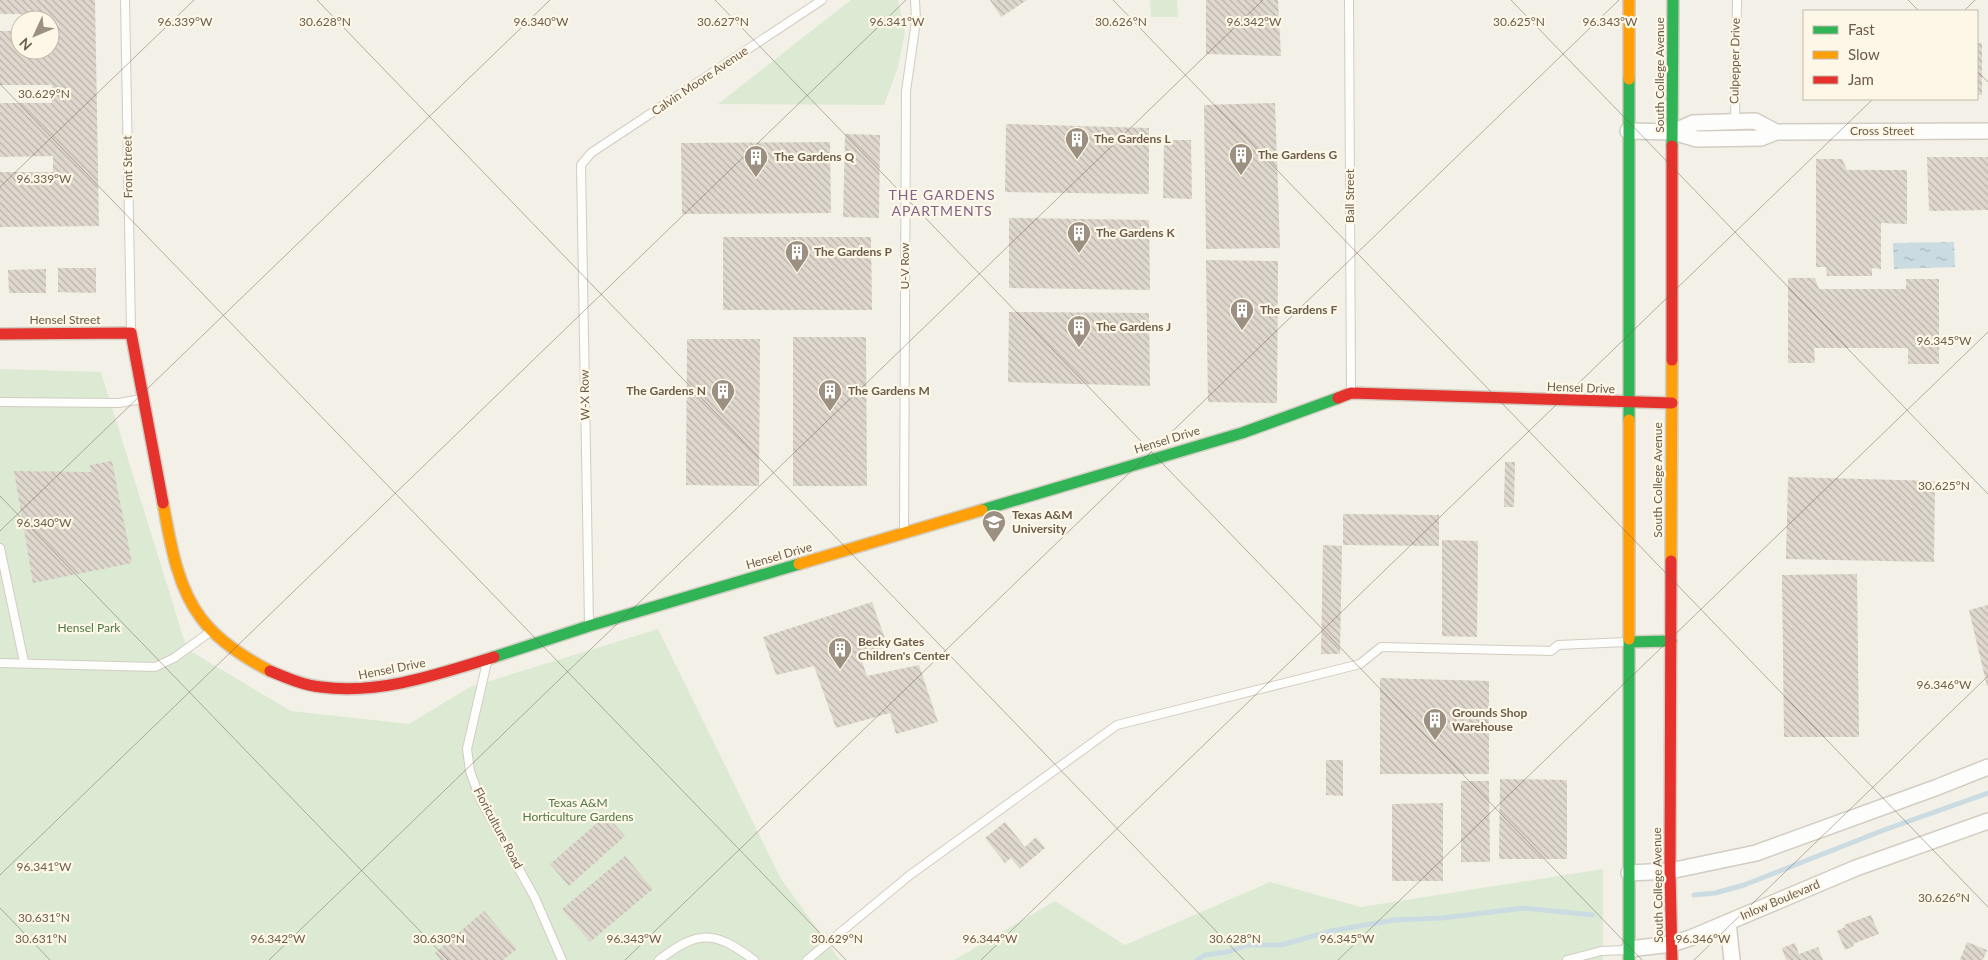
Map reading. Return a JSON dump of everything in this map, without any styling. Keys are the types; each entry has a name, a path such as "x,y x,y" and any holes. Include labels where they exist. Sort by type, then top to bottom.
{"street":[{"path":"1629,0 1629,955"},
{"name":"South College Avenue","path":"1672,960 1670,871 1674,0"},
{"name":"Cross Street","path":"1673,132 1693,123 1755,121 1776,132"},
{"name":"Cross Street","path":"1628,132 1673,132 1697,139 1761,138 1776,132 1988,131"},
{"name":"Hensel Street","path":"0,334 131,333"},
{"name":"Hensel Drive","path":"131,333 173,555 192,605 212,631 254,663 278,676 298,683 328,689 355,690 377,688 412,681 488,660 589,626 1242,433 1351,393 1672,403"},
{"path":"1629,642 1671,641"},
{"path":"1629,872 1670,871 1733,859 1779,846 1988,767"},
{"name":"Inlow Boulevard","path":"1629,955 1672,944 1856,868 1988,821"},
{"path":"1728,922 1732,960"}],"lane":[{"name":"Front Street","path":"126,0 131,333"},
{"name":"Calvin Moore Avenue","path":"581,165 591,153 822,0"},
{"name":"U-V Row","path":"904,533 906,91 916,21 916,0"},
{"name":"Ball Street","path":"1349,0 1351,393"},
{"name":"Culpepper Drive","path":"1734,122 1737,0"},
{"name":"W-X Row","path":"581,165 589,626"},
{"path":"0,402 119,403 144,399"},
{"path":"0,548 24,662"},
{"path":"0,663 24,662 155,667 174,658 212,631"},
{"path":"807,960 910,875 1117,725 1360,664 1381,647 1551,651 1558,644 1629,642"},
{"name":"Floriculture Road","path":"488,660 467,750 470,771 480,799 535,898 562,960"},
{"path":"659,960 673,949 696,937 718,938 754,960"},
{"name":"Inlow Boulevard","path":"1567,960 1601,951 1629,955"}],"green space":[{"path":"851,0 898,0 905,32 898,67 884,105 718,104"},
{"path":"1150,0 1177,0 1178,17 1151,17"},
{"name":"Texas A&M Horticulture Gardens","path":"0,369 101,372 187,649 291,711 409,724 470,687 658,629 781,879 840,960 0,960"},
{"path":"1603,869 1603,960 954,960 1055,901 1125,945 1270,882 1361,907"}],"water":[{"path":"1954,242 1955,267 1894,269 1893,243"}],"building":[{"path":"0,0 95,0 99,226 0,227 0,172 53,172 53,156 0,157 0,103 52,103 52,85 0,85 0,31 10,31 10,60 60,60 60,10 10,10 10,14 0,14"},
{"path":"990,0 1027,0 1001,17"},
{"path":"1206,0 1278,0 1281,56 1206,54"},
{"path":"1978,43 1982,43 1982,95 1978,95"},
{"name":"The Gardens G","path":"1275,103 1280,248 1206,249 1204,105"},
{"name":"The Gardens L","path":"1006,124 1149,128 1149,194 1005,192"},
{"path":"845,134 880,135 879,218 843,217"},
{"path":"1164,140 1191,140 1192,199 1163,198"},
{"name":"The Gardens Q","path":"830,142 831,213 682,214 681,143"},
{"path":"1927,157 1988,157 1988,210 1929,211"},
{"path":"1816,159 1842,159 1847,170 1907,170 1907,224 1881,223 1881,269 1872,268 1872,276 1827,276 1826,267 1816,267"},
{"name":"The Gardens K","path":"1009,218 1149,220 1150,290 1009,288"},
{"name":"The Gardens P","path":"723,237 871,237 872,310 723,310"},
{"name":"The Gardens F","path":"1206,260 1278,261 1277,403 1208,402"},
{"path":"58,268 96,268 96,293 58,292"},
{"path":"46,269 46,293 9,293 8,270"},
{"path":"1788,278 1815,278 1819,289 1906,289 1906,279 1939,279 1939,364 1908,364 1908,348 1814,348 1815,363 1788,363"},
{"name":"The Gardens J","path":"1009,312 1149,313 1150,386 1008,382"},
{"name":"The Gardens M","path":"793,337 866,337 867,486 793,486"},
{"name":"The Gardens N","path":"687,339 760,339 759,486 686,485"},
{"path":"112,461 132,563 33,583 14,471 91,472 90,465"},
{"path":"1505,462 1515,462 1514,507 1504,507"},
{"path":"1788,477 1935,481 1934,562 1786,559"},
{"path":"1343,514 1439,515 1439,546 1343,545"},
{"path":"1442,540 1478,541 1477,637 1442,636"},
{"path":"1323,545 1342,546 1340,654 1321,654"},
{"path":"1857,574 1859,737 1784,737 1782,575"},
{"name":"Becky Gates Children's Center","path":"872,602 888,647 859,653 867,676 919,665 938,722 896,734 890,713 836,728 814,666 776,675 763,637"},
{"path":"1988,605 1988,686 1987,686 1969,610"},
{"name":"Grounds Shop Warehouse","path":"1380,678 1489,681 1489,774 1380,774"},
{"path":"1326,760 1343,760 1343,796 1326,795"},
{"path":"1500,779 1567,780 1567,859 1499,859"},
{"path":"1461,781 1489,781 1490,862 1461,862"},
{"path":"1443,803 1443,881 1392,881 1392,804"},
{"path":"606,815 625,836 569,886 550,864"},
{"path":"1005,822 1025,847 1036,837 1045,848 1020,869 1011,858 1005,863 985,838"},
{"path":"625,856 653,889 590,942 562,909"},
{"path":"484,911 517,949 503,960 441,960 435,953"},
{"path":"1871,915 1879,934 1853,944 1854,946 1845,950 1837,931 1845,927 1844,925"},
{"path":"1967,942 1987,950 1983,960 1960,960"},
{"path":"1795,943 1799,954 1818,947 1823,960 1786,960 1782,948"}],"waterway":[{"path":"1694,895 1715,893 1744,885 1884,830 1988,793"},
{"path":"1197,960 1205,955 1228,952 1246,945 1281,945 1331,931 1394,920 1442,918 1524,908 1593,915"}],"traffic: fast":[{"path":"1672,146 1673,0"},
{"path":"1629,79 1629,420"},
{"path":"982,510 1242,433 1338,398"},
{"path":"494,657 589,626 799,564"},
{"path":"1629,639 1629,960"},
{"path":"1629,642 1671,641"}],"traffic: slow":[{"path":"1629,0 1629,79"},
{"path":"1671,561 1672,360"},
{"path":"1629,420 1629,639"},
{"path":"163,503 180,578 193,606 215,634 242,655 270,671"},
{"path":"799,564 982,510"}],"traffic: jam":[{"path":"1672,146 1672,360"},
{"path":"0,334 131,333 163,503"},
{"path":"1338,398 1351,393 1672,403"},
{"path":"1671,561 1670,871 1672,960"},
{"path":"270,671 314,686 343,689 365,688 387,686 430,676 494,657"}],"place":[{"name":"The Gardens L","path":"1077,160"},
{"name":"The Gardens G","path":"1241,176"},
{"name":"The Gardens Q","path":"756,178"},
{"name":"The Gardens K","path":"1079,254"},
{"name":"The Gardens P","path":"797,273"},
{"name":"The Gardens F","path":"1242,331"},
{"name":"The Gardens J","path":"1079,348"},
{"name":"The Gardens N","path":"723,412"},
{"name":"The Gardens M","path":"830,412"},
{"name":"Texas A&M University","path":"994,543"},
{"name":"Becky Gates Children's Center","path":"840,670"},
{"name":"Grounds Shop Warehouse","path":"1435,741"}],"district":[{"name":"THE GARDENS APARTMENTS","path":"942,204"}],"park label":[{"name":"Hensel Park","path":"89,628"}]}
